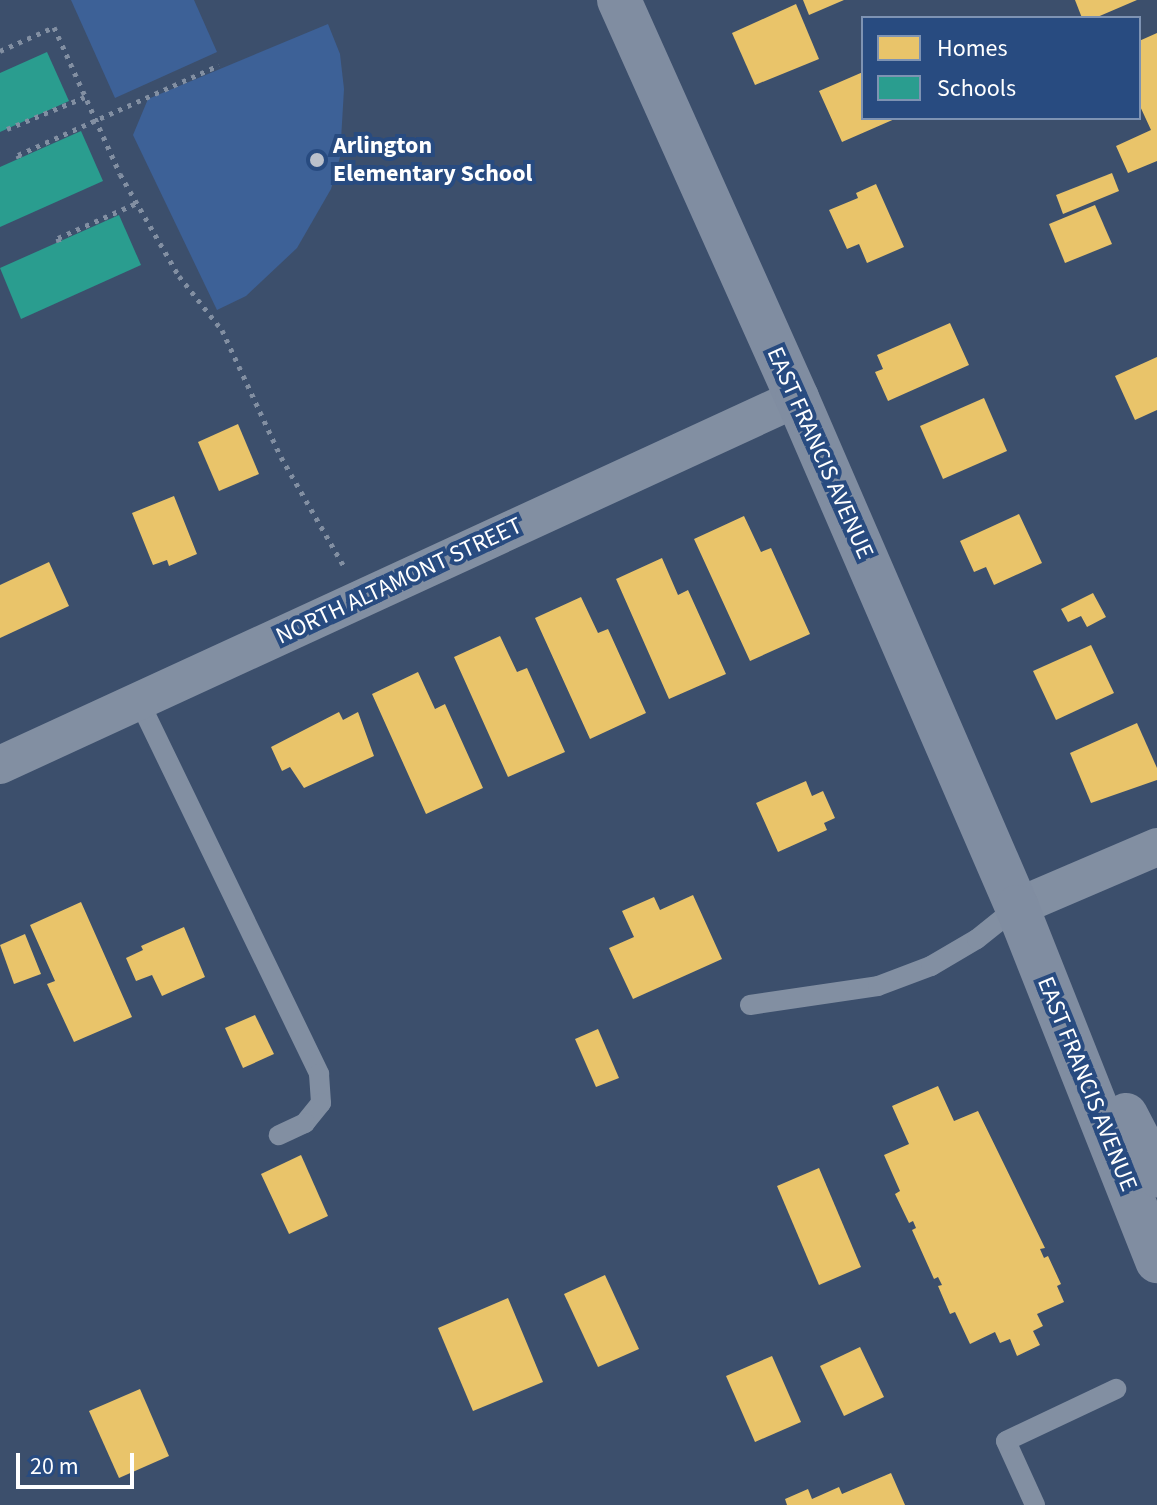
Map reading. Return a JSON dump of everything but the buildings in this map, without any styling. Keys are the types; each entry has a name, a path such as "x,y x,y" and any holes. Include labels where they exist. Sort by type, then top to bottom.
{"main road":[{"name":"EAST FRANCIS AVENUE","path":"619,0 797,398 1017,907 1157,1261"},
{"name":"EAST FRANCIS AVENUE","path":"1017,907 1157,1175"}],"street":[{"name":"NORTH ALTAMONT STREET","path":"0,765 797,398"},
{"path":"1017,907 1157,847"}],"lane":[{"path":"139,701 319,1074 321,1103 305,1123 279,1135"},
{"path":"750,1005 878,986 931,966 977,939 1017,907"},
{"path":"1035,1505 1006,1441 1116,1389"}],"path":[{"path":"0,51 54,27 137,203 179,276 222,330 281,457 344,566"},
{"path":"19,158 18,155 219,65"},
{"path":"7,129 85,97"},
{"path":"59,242 58,238 137,203"}],"shaded area":[{"path":"71,0 194,0 217,52 115,98"},
{"path":"328,24 340,54 344,89 340,157 331,189 297,248 246,296 217,310 133,135 148,99"}],"place":[{"name":"Arlington Elementary School","path":"317,160"}]}
